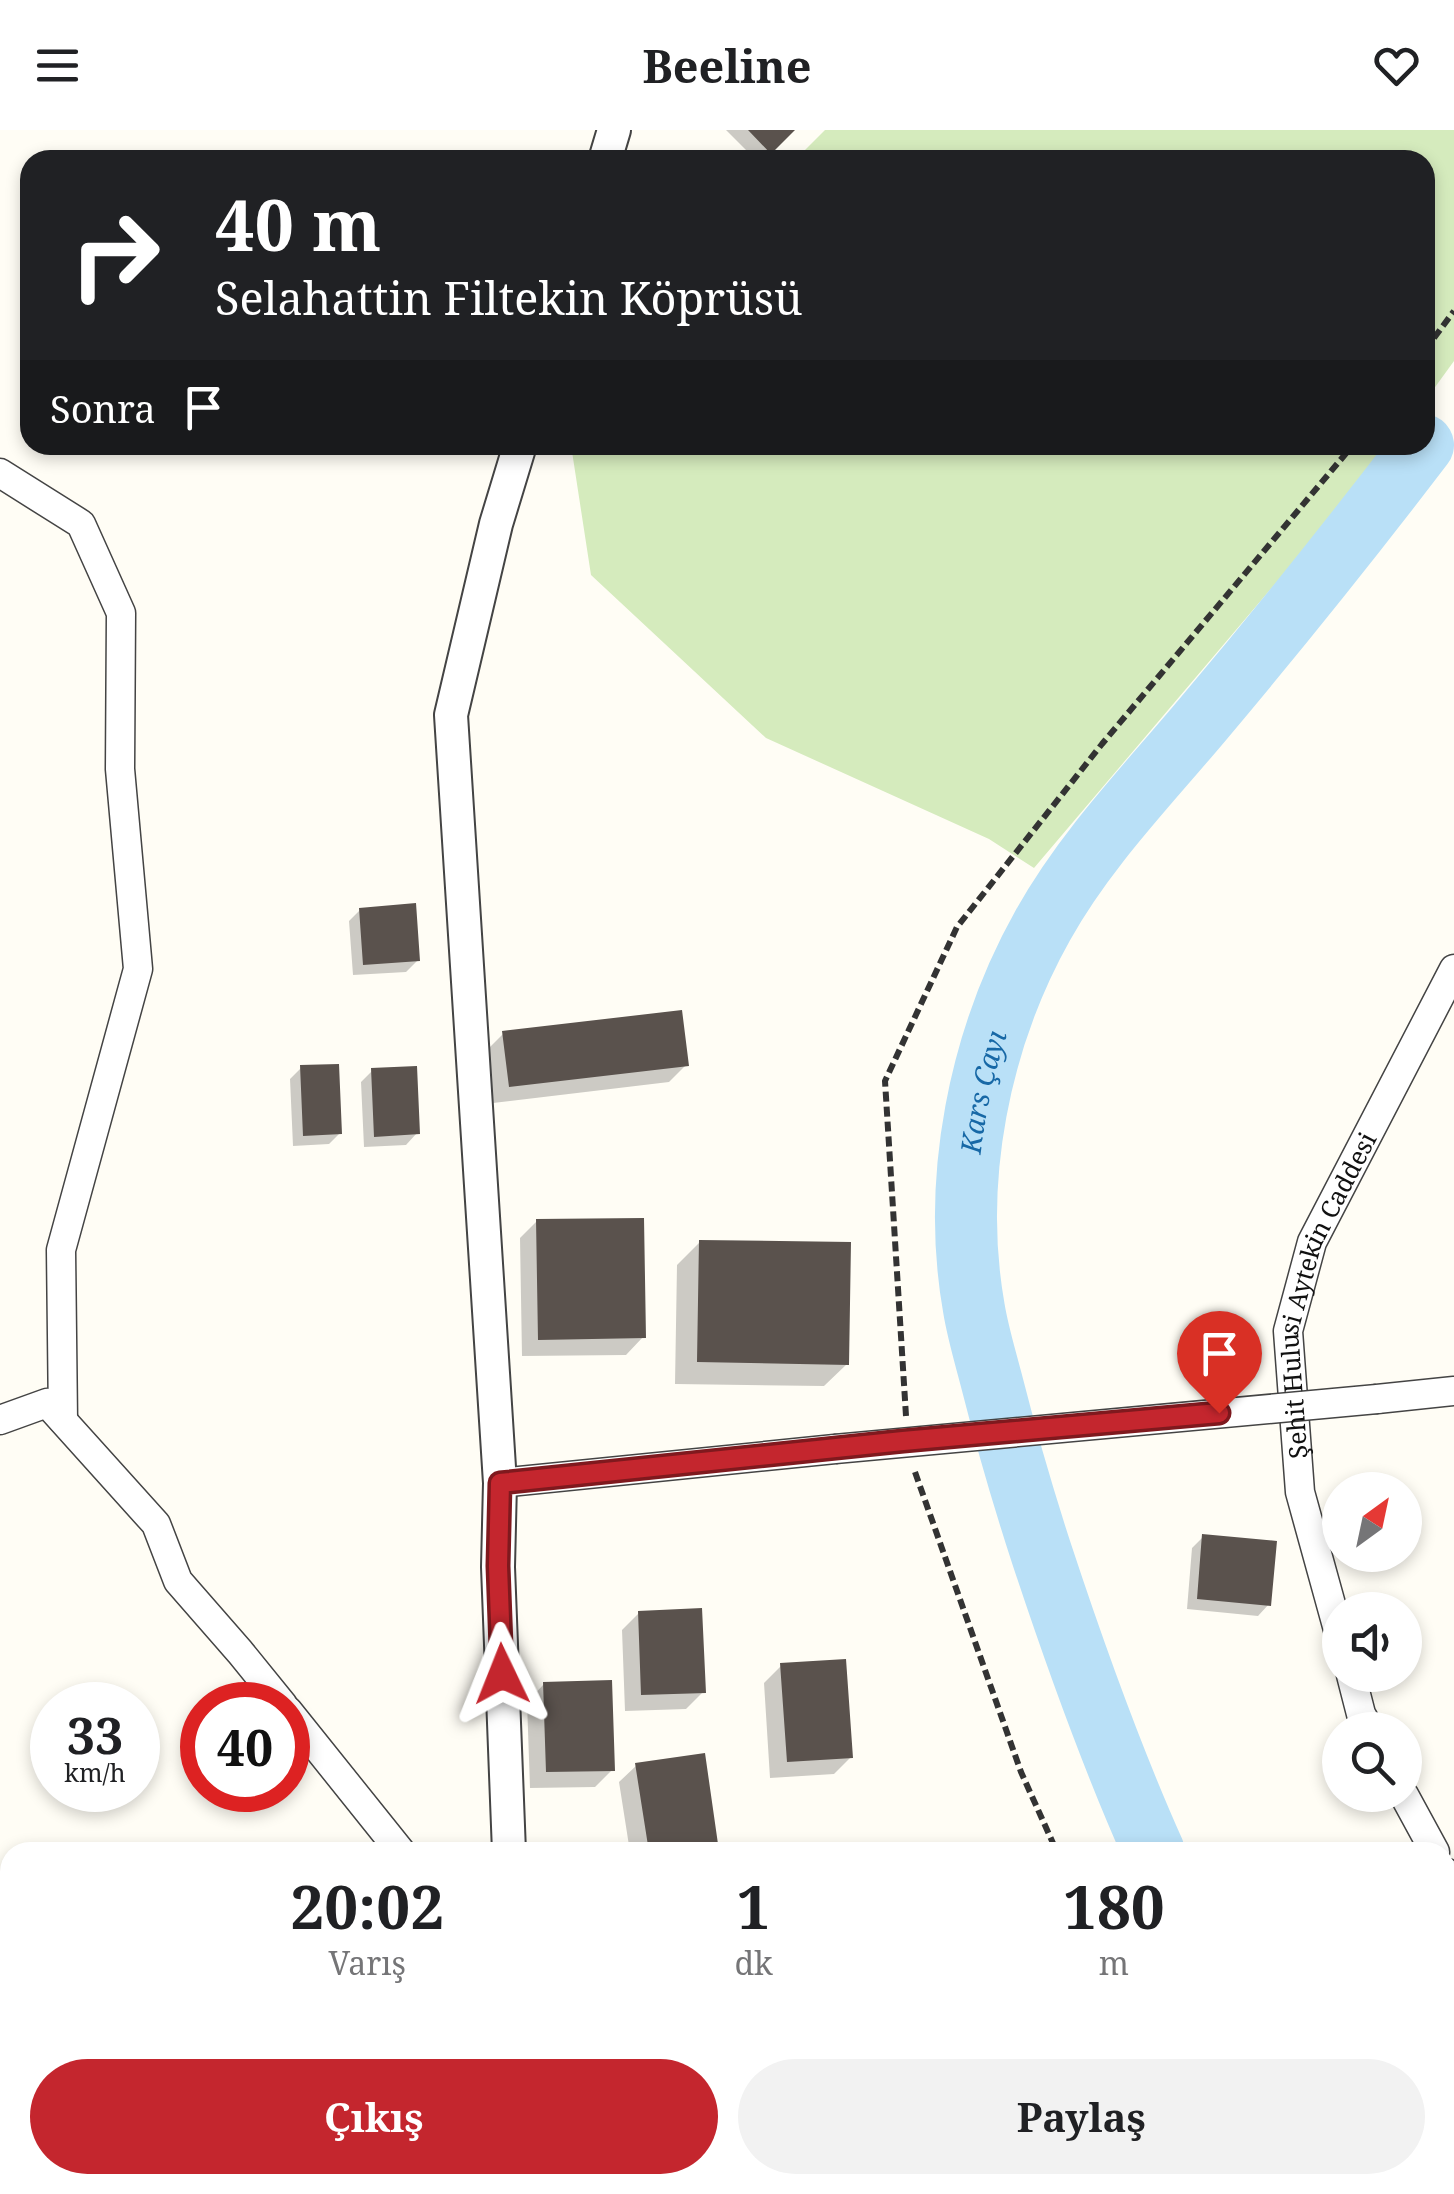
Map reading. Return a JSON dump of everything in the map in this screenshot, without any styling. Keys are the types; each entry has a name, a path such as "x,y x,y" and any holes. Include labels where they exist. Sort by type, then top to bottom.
{"street":[{"path":"508,1842 498,1566 500,1483 450,715 496,524 517,455"},
{"path":"0,473 81,524 121,614 120,769 138,969 62,1250 63,1420"},
{"name":"Şehit Hulusi Aytekin Caddesi","path":"1328,1592 1300,1492 1288,1331 1312,1242 1454,969"},
{"path":"500,1483 1454,1391"},
{"path":"0,1420 47,1404 156,1524 178,1582 264,1682"},
{"path":"310,1738 393,1842"},
{"path":"1413,1812 1430,1842"}],"path":[{"path":"1435,337 1454,311"},
{"path":"906,1416 886,1081 958,928 1102,744 1344,455"},
{"path":"908,1455 1021,1772 1052,1842"}],"green space":[{"path":"825,130 1454,130 1454,361 1435,387 1435,150 805,150"},
{"path":"573,455 1385,455 1034,868 989,839 766,738 591,575"}],"building":[{"path":"748,130 795,130 775,150 767,150"},
{"path":"416,903 420,961 363,965 359,908"},
{"path":"682,1010 689,1066 509,1087 502,1031"},
{"path":"339,1064 342,1134 303,1136 300,1065"},
{"path":"417,1066 420,1134 374,1137 371,1068"},
{"path":"644,1218 646,1338 538,1340 536,1219"},
{"path":"699,1240 851,1242 849,1365 697,1362"},
{"path":"1202,1534 1277,1541 1271,1606 1197,1599"},
{"path":"702,1608 706,1693 641,1695 638,1611"},
{"path":"846,1659 853,1758 787,1762 780,1663"},
{"path":"612,1680 615,1771 546,1772 543,1682"},
{"path":"705,1753 718,1842 647,1842 635,1763"}],"waterway":[{"name":"Kars Çayı","path":"1150,1842 1108,1742 1055,1593 1015,1467 980,1336 968,1260 966,1211 976,1111 1002,1015 1021,969 1078,870 1288,617 1415,455"}],"route":[{"path":"502,1674 500,1483 1219,1413"}]}
